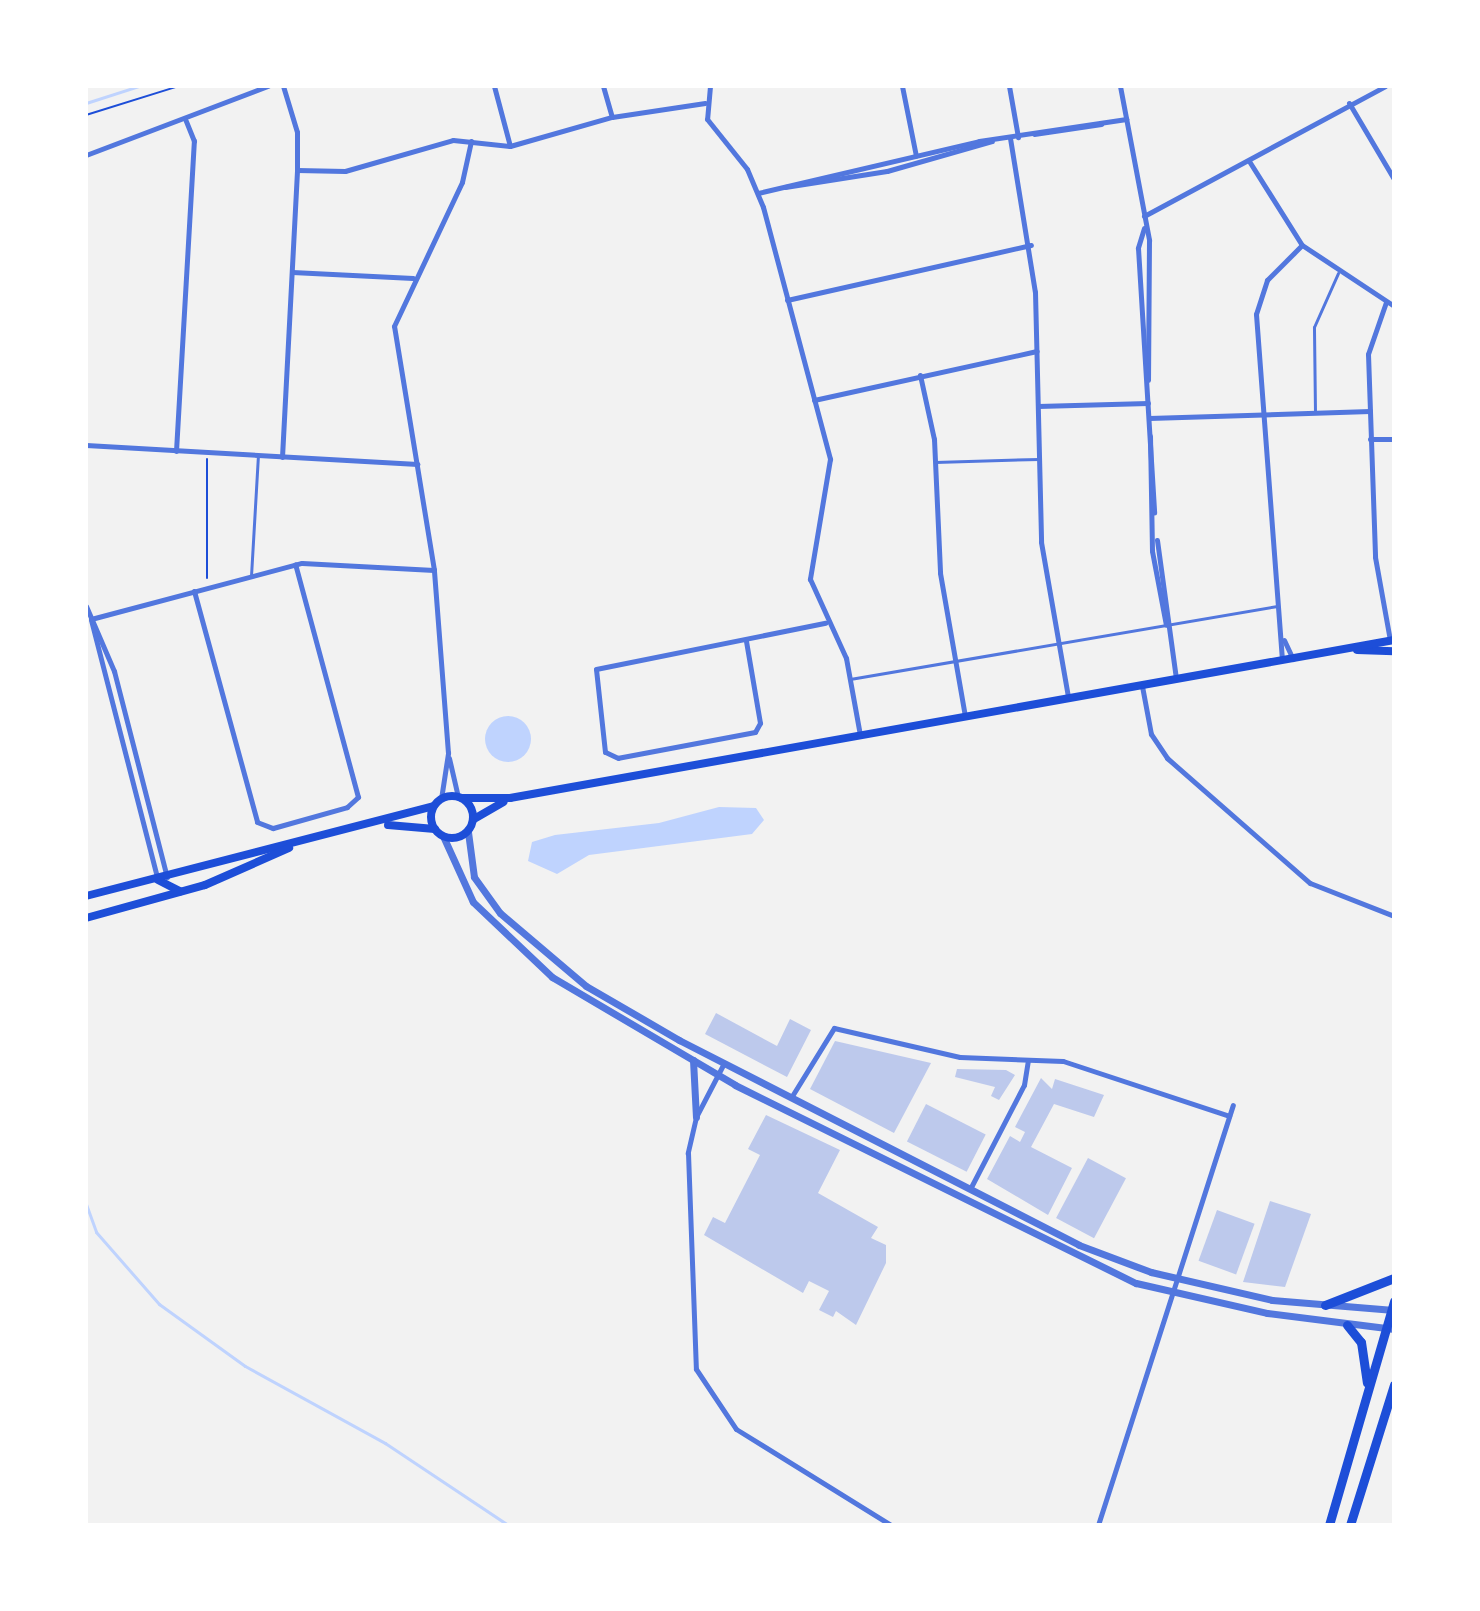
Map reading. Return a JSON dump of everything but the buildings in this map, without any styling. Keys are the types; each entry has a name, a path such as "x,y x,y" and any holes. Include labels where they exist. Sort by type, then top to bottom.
{"highway":[{"path":"1325,1305 1394,1278"},
{"path":"1329,1525 1368,1386 1390,1329 1393,1307"},
{"path":"1347,1325 1361,1342 1368,1386"},
{"path":"1350,1525 1394,1385"}],"main road":[{"path":"86,896 377,824 460,798 510,798 1392,640"},
{"path":"1344,650 1394,651"},
{"path":"460,798 474,819"},
{"path":"377,824 435,829 443,836 468,832 474,819 510,798"},
{"path":"435,829 438,803"},
{"path":"86,918 187,891 308,839"},
{"path":"162,879 169,890 187,891"}],"street":[{"path":"86,155 186,121 204,106 268,86"},
{"path":"282,457 297,170 297,132 283,86"},
{"path":"494,86 510,146"},
{"path":"603,86 612,117"},
{"path":"710,86 705,103 715,135 758,193 832,466 810,557 825,623 843,648 860,735"},
{"path":"902,86 918,163"},
{"path":"1009,86 1018,137"},
{"path":"1120,86 1144,216 1153,346 1148,380"},
{"path":"1144,216 1249,161 1369,89 1385,86"},
{"path":"297,170 345,171 436,143 471,141 510,146 612,117 705,103"},
{"path":"1349,103 1394,179"},
{"path":"758,193 916,154 1126,119"},
{"path":"176,451 194,141 186,121"},
{"path":"1010,138 1031,245 1037,351 1041,542 1068,698"},
{"path":"460,798 448,753 434,570 394,326 413,278 462,182 471,141"},
{"path":"785,187 918,163 993,141"},
{"path":"1249,161 1302,245 1338,273 1394,306"},
{"path":"1144,227 1138,248 1154,513 1166,625 1176,679"},
{"path":"787,300 1031,245"},
{"path":"1293,659 1283,635 1277,606 1258,298 1302,245"},
{"path":"292,272 413,278"},
{"path":"1386,302 1369,346 1370,439 1375,557 1392,640"},
{"path":"814,400 1037,351"},
{"path":"920,375 935,462 938,558 965,716"},
{"path":"1038,406 1148,403"},
{"path":"1149,418 1370,411"},
{"path":"1150,436 1145,447 1154,513"},
{"path":"1370,439 1394,439"},
{"path":"86,445 417,464"},
{"path":"1156,539 1156,594 1166,625"},
{"path":"91,619 295,564 434,570"},
{"path":"194,591 257,822 273,828 352,805 358,797 295,564"},
{"path":"86,606 114,671 162,879"},
{"path":"91,619 162,879"},
{"path":"746,641 757,730 618,758 605,752 596,669 825,623"},
{"path":"1282,660 1283,635"},
{"path":"104,674 114,671"},
{"path":"1141,685 1151,734 1167,758 1310,883 1394,916"},
{"path":"438,803 448,753"},
{"path":"468,832 474,877 508,921 595,992 724,1063 1079,1245 1174,1278 1325,1305 1393,1307"},
{"path":"443,836 466,891 493,924 584,1001 719,1074 1058,1249 1170,1292 1347,1325 1390,1329"},
{"path":"792,1096 831,1028 960,1057 1069,1063 1229,1116"},
{"path":"970,1189 1024,1085 1028,1059"},
{"path":"693,1060 696,1117 688,1153 690,1328 702,1383 744,1435 891,1525"},
{"path":"696,1117 724,1063"},
{"path":"1098,1525 1174,1278 1233,1105"}],"lane":[{"path":"1315,413 1314,327 1338,273"},
{"path":"251,576 258,456"},
{"path":"935,462 1040,459"},
{"path":"850,679 1277,606"}],"path":[{"path":"86,115 179,86"},
{"path":"207,578 208,453"}],"water":[{"path":"508,716 524,723 531,739 524,755 508,762 492,755 485,739 492,723"},
{"path":"719,807 756,808 764,820 752,834 589,855 557,874 528,861 532,842 555,835 659,823"}],"waterway":[{"path":"86,103 139,86"},
{"path":"86,1204 96,1232 159,1304 245,1366 385,1443 508,1525"}]}
